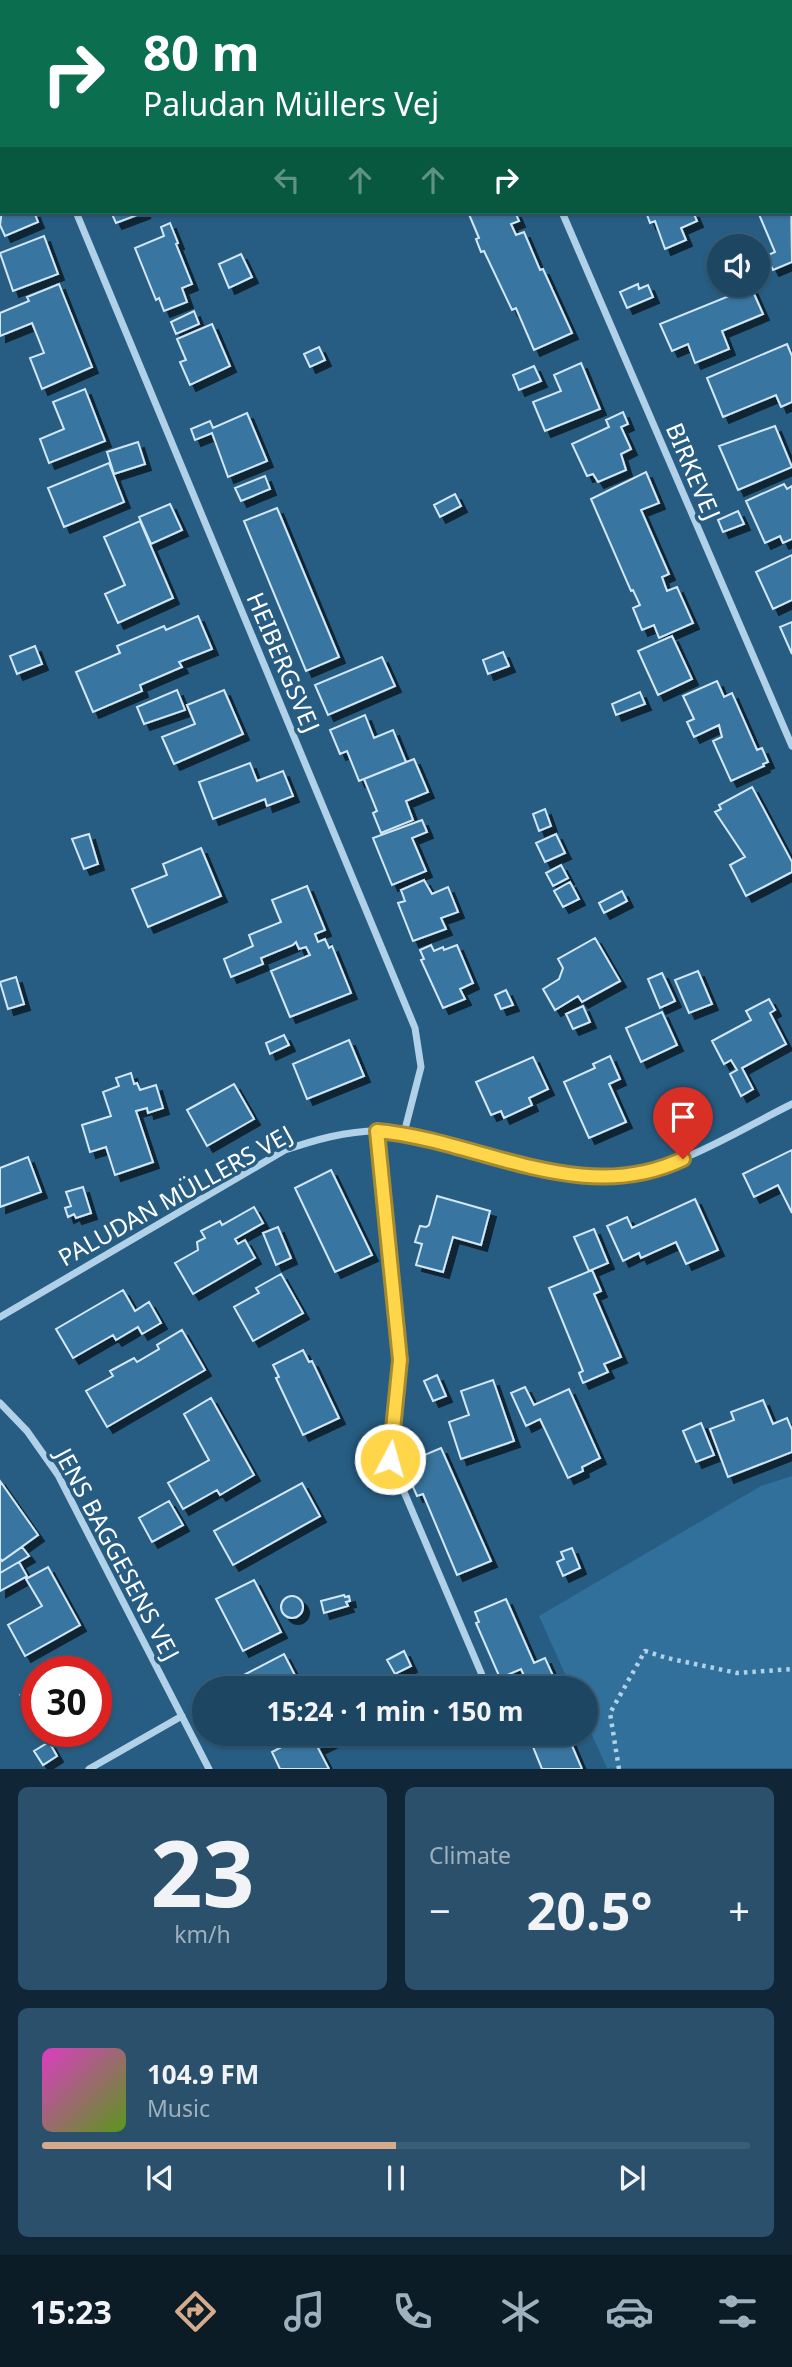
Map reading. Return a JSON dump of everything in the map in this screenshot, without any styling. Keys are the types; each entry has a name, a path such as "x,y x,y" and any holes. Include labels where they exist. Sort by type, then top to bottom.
{"street":[{"name":"HEIBERGSVEJ","path":"77,214 415,1028 421,1067 404,1133"},
{"name":"BIRKEVEJ","path":"563,214 792,746"},
{"name":"PALUDAN MÜLLERS VEJ","path":"0,1317 285,1150 326,1136 377,1131 404,1133 547,1172 594,1177 631,1175 670,1165 792,1104"},
{"path":"377,1131 400,1360 390,1459 482,1676"},
{"name":"JENS BAGGESENS VEJ","path":"0,1404 27,1431 58,1475 209,1769"},
{"path":"89,1769 182,1716"}],"path":[{"path":"619,1769 610,1713 645,1651 737,1673 792,1669"}],"shaded area":[{"path":"792,1476 792,1768 607,1768 597,1746 598,1676 566,1676 539,1616 761,1486"}],"building":[{"path":"1,214 35,214 38,222 5,236 0,225"},
{"path":"112,214 140,214 116,223"},
{"path":"469,214 516,214 519,221 511,224 516,235 524,232 572,333 534,350 516,308 512,310 484,251 481,252 476,239 479,238"},
{"path":"647,214 694,214 697,221 681,228 686,240 665,249 655,221 650,223"},
{"path":"759,214 791,214 792,262 773,270 770,254 775,252 770,234 767,234"},
{"path":"170,223 192,284 182,288 187,302 164,311 159,298 156,300 135,248 164,236 161,227"},
{"path":"44,236 58,274 13,291 0,253"},
{"path":"241,254 252,277 229,288 219,264"},
{"path":"59,284 92,367 42,389 30,358 44,353 32,323 0,336 0,313 29,301 27,297"},
{"path":"638,284 639,289 648,285 653,297 627,308 620,292"},
{"path":"726,297 755,297 763,314 722,331 729,349 695,363 688,344 672,351 660,324"},
{"path":"194,311 199,324 176,334 171,322"},
{"path":"212,324 230,366 190,385 180,362 186,360 177,339"},
{"path":"787,344 792,356 792,402 781,407 776,395 723,417 707,378"},
{"path":"319,347 325,360 310,367 304,354"},
{"path":"581,363 600,409 545,431 533,402 561,391 554,375"},
{"path":"534,366 541,381 519,390 513,375"},
{"path":"85,389 105,441 49,463 40,439 64,429 53,402"},
{"path":"623,412 628,424 621,427 631,449 621,454 626,470 598,482 593,474 587,476 572,444 609,427 606,420"},
{"path":"247,413 267,461 228,477 212,433 195,440 191,429 210,421 213,428"},
{"path":"775,426 792,467 738,490 719,446"},
{"path":"138,442 145,464 114,474 107,452"},
{"path":"109,463 124,502 64,527 48,488"},
{"path":"646,472 659,503 641,510 669,574 662,577 667,591 677,587 693,623 659,638 654,625 642,630 633,608 640,605 633,590 631,591 591,499"},
{"path":"265,476 270,489 241,501 235,488"},
{"path":"784,484 787,489 792,486 792,539 783,543 780,536 765,543 746,501"},
{"path":"455,494 461,506 440,517 434,505"},
{"path":"170,504 182,530 151,544 139,517"},
{"path":"277,508 339,657 306,671 244,521"},
{"path":"738,511 744,524 723,532 718,520"},
{"path":"140,521 173,598 118,623 105,594 125,585 104,537"},
{"path":"792,555 792,600 773,609 756,572"},
{"path":"198,616 212,649 179,662 182,667 140,685 142,691 93,712 76,672 120,653 117,646 164,626 166,630"},
{"path":"792,622 792,654 780,627"},
{"path":"672,636 692,679 658,695 638,651"},
{"path":"35,646 42,664 17,674 10,656"},
{"path":"503,652 509,666 488,674 483,660"},
{"path":"382,657 395,686 328,715 315,685"},
{"path":"717,681 724,697 732,693 757,750 762,748 768,762 731,781 713,741 722,737 719,725 694,737 687,722 694,719 683,696"},
{"path":"177,690 185,710 144,724 137,707"},
{"path":"224,690 243,734 174,764 162,737 195,724 187,705"},
{"path":"640,692 645,704 616,715 612,704"},
{"path":"365,715 374,738 393,730 406,762 359,781 347,751 340,754 330,730"},
{"path":"414,759 428,792 406,801 413,820 381,833 373,813 377,811 364,779"},
{"path":"250,763 257,781 283,771 293,796 267,806 265,799 213,819 199,782"},
{"path":"752,787 792,862 792,872 746,896 730,865 745,857 715,812 721,809 719,805"},
{"path":"545,809 551,826 539,831 533,814"},
{"path":"422,820 427,832 412,838 426,871 392,885 373,838"},
{"path":"89,834 98,864 84,869 72,839"},
{"path":"556,834 565,853 545,862 536,843"},
{"path":"201,848 221,896 148,927 132,889 167,875 163,864"},
{"path":"561,865 568,878 553,886 546,873"},
{"path":"424,880 432,894 448,887 458,912 441,918 446,929 413,941 398,903 405,901 401,890"},
{"path":"570,882 579,899 563,907 554,891"},
{"path":"307,886 325,930 315,934 318,942 325,939 329,948 332,946 351,993 290,1017 271,971 310,955 306,947 299,949 296,942 261,958 263,964 231,977 224,959 253,946 249,935 281,922 272,900"},
{"path":"622,891 627,901 604,913 599,903"},
{"path":"595,938 620,981 582,1002 578,996 555,1010 543,989 559,979 563,968 558,959"},
{"path":"431,945 434,951 457,945 473,983 460,989 465,999 443,1008 421,960 424,959 420,950"},
{"path":"698,971 712,1004 689,1013 675,980"},
{"path":"662,973 675,1001 660,1008 648,979"},
{"path":"16,977 24,1004 8,1009 0,982"},
{"path":"506,990 513,1005 501,1009 495,995"},
{"path":"769,999 775,1010 770,1013 786,1044 742,1068 753,1089 741,1096 730,1074 737,1070 731,1060 724,1064 712,1041 751,1020 746,1011"},
{"path":"583,1006 590,1022 573,1029 566,1014"},
{"path":"662,1012 677,1045 641,1062 626,1028"},
{"path":"284,1035 289,1045 270,1054 266,1043"},
{"path":"349,1040 364,1076 307,1099 293,1064"},
{"path":"610,1056 620,1079 609,1084 626,1122 589,1138 564,1082 595,1068 593,1064"},
{"path":"533,1057 548,1089 529,1098 532,1105 504,1118 501,1111 491,1115 476,1082"},
{"path":"131,1073 134,1084 137,1083 140,1090 156,1085 163,1108 148,1113 147,1108 136,1111 153,1162 115,1175 106,1147 90,1152 82,1125 111,1116 103,1092 119,1086 116,1078"},
{"path":"234,1084 254,1119 207,1146 187,1110"},
{"path":"792,1150 792,1213 778,1185 754,1197 743,1174"},
{"path":"28,1157 41,1192 0,1207 0,1168"},
{"path":"331,1170 372,1255 335,1272 295,1188"},
{"path":"83,1187 91,1213 76,1218 74,1214 68,1217 65,1208 71,1206 66,1192"},
{"path":"437,1196 490,1211 481,1245 453,1237 443,1272 416,1265 422,1244 415,1242 420,1226 429,1225"},
{"path":"695,1199 718,1250 686,1264 676,1242 641,1258 639,1253 623,1261 607,1226 627,1217 632,1228"},
{"path":"254,1207 263,1223 235,1239 238,1244 245,1240 255,1258 193,1294 175,1263 198,1250 197,1242 205,1238 201,1231 220,1221 222,1225"},
{"path":"278,1227 291,1258 276,1265 263,1233"},
{"path":"594,1229 608,1263 589,1271 574,1237"},
{"path":"592,1270 601,1291 594,1294 621,1357 604,1364 608,1372 583,1383 579,1373 583,1371 549,1288"},
{"path":"281,1274 303,1313 253,1341 234,1307 259,1293 256,1288"},
{"path":"123,1290 135,1311 149,1302 161,1323 142,1334 138,1327 116,1340 113,1335 73,1358 56,1329"},
{"path":"182,1330 205,1370 107,1427 86,1391 113,1376 110,1371 134,1358 137,1362 159,1349 157,1345"},
{"path":"303,1350 309,1362 312,1361 339,1418 303,1435 276,1378 279,1377 273,1365"},
{"path":"437,1375 446,1396 433,1401 424,1381"},
{"path":"493,1380 514,1441 461,1459 449,1422 469,1415 461,1391"},
{"path":"525,1387 534,1405 569,1389 600,1458 568,1478 540,1419 526,1426 511,1393"},
{"path":"211,1398 254,1475 220,1495 217,1490 183,1509 168,1483 209,1460 184,1414"},
{"path":"763,1400 773,1424 787,1418 792,1430 792,1452 728,1477 710,1429 734,1420 731,1412"},
{"path":"701,1423 714,1455 696,1462 683,1431"},
{"path":"441,1448 491,1561 457,1575 423,1494 417,1496 403,1464"},
{"path":"0,1481 38,1535 2,1561 0,1558"},
{"path":"302,1483 320,1516 233,1565 214,1531"},
{"path":"169,1501 183,1525 152,1542 139,1518"},
{"path":"22,1547 29,1556 0,1573 0,1558 2,1561"},
{"path":"572,1548 580,1568 563,1576 557,1562 564,1559 561,1552"},
{"path":"19,1562 27,1576 0,1591 0,1573"},
{"path":"48,1567 80,1625 25,1656 8,1625 42,1606 26,1579"},
{"path":"254,1580 281,1632 243,1651 216,1599"},
{"path":"292,1596 300,1599 303,1607 300,1615 292,1618 284,1615 281,1607 284,1599"},
{"path":"349,1596 350,1601 346,1602 348,1606 324,1613 321,1601"},
{"path":"506,1599 534,1663 545,1658 553,1676 524,1676 521,1669 499,1676 476,1623 479,1622 475,1612"},
{"path":"404,1651 411,1666 395,1674 387,1660"},
{"path":"284,1654 295,1676 242,1676"},
{"path":"283,1746 322,1746 318,1748 329,1769 280,1769 272,1752"},
{"path":"533,1746 572,1746 582,1769 542,1769"},
{"path":"41,1747 52,1747 57,1756 43,1765 34,1751"}],"route":[{"path":"390,1459 400,1360 377,1131 404,1133 547,1172 594,1177 631,1175 683,1159"}]}
